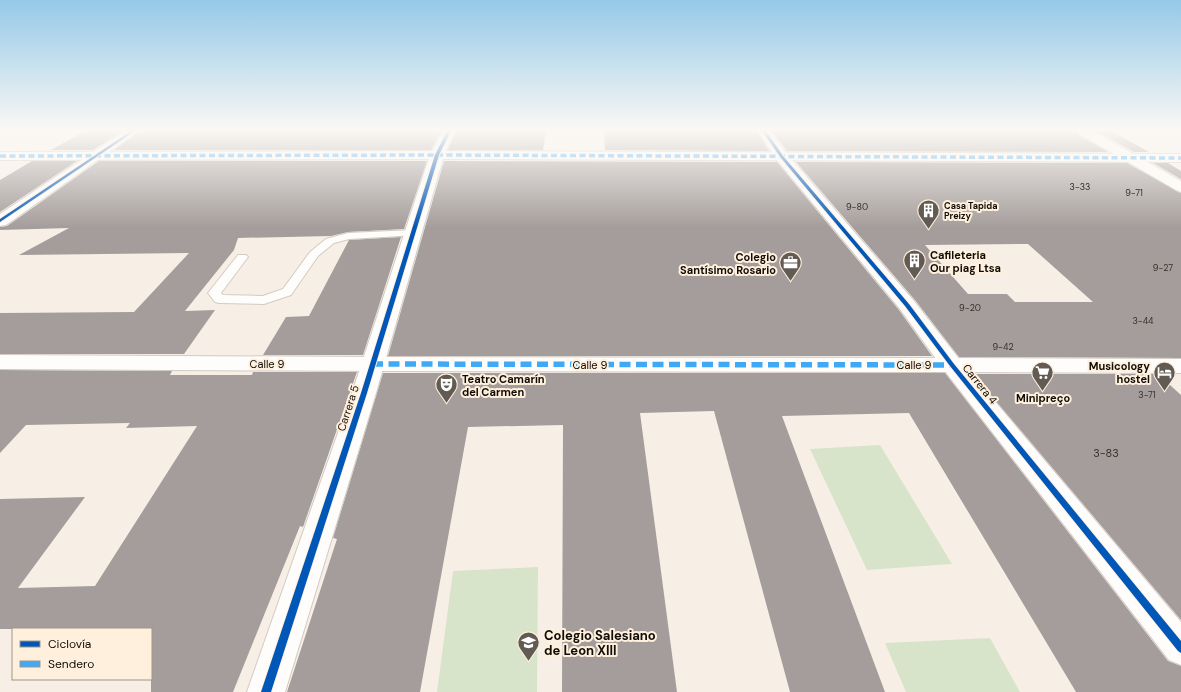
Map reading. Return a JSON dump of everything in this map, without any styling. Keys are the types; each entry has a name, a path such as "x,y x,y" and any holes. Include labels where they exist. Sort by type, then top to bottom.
{"street":[{"path":"0,221 84,163"},
{"name":"Carrera 5","path":"266,692 362,400 434,163"},
{"name":"Carrera 4","path":"787,163 906,305 952,365 1181,648"},
{"path":"1139,163 1181,187"},
{"name":"Calle 9","path":"0,362 1181,366"}],"lane":[{"path":"242,257 214,293 219,298 264,300 287,292 314,254 330,240 348,236 412,233"}],"green space":[{"path":"880,445 952,564 867,570 810,449"},
{"path":"538,567 537,692 437,692 453,571"},
{"path":"990,638 1020,692 906,692 885,643"}],"building":[{"path":"28,163 74,163 0,212 0,180"},
{"path":"96,163 426,163 404,229 348,232 331,236 238,238 234,250 185,311 215,310 184,354 0,354 0,313 134,312 189,253 19,255 69,228 0,230 0,227 7,226"},
{"path":"443,163 778,163 899,310 932,356 388,356"},
{"path":"797,163 1128,163 1181,193 1181,358 959,357 915,300","holes":["1028,244 1093,302 1015,302 1007,294 968,294 925,245"]},
{"path":"1154,163 1168,163 1181,171 1181,179"},
{"path":"401,237 363,355 263,355 286,317 309,316 349,240"},
{"path":"0,370 172,371 170,375 252,375 253,372 357,372 303,527 300,526 233,692 151,692 152,628 0,629 0,499 85,497 18,588 95,586 197,426 126,428 130,423 26,425 0,453"},
{"path":"383,373 945,373 1168,661 1181,666 1181,692 1076,692 909,413 782,416 885,692 790,692 714,411 640,413 677,692 562,692 563,425 468,427 420,692 287,692 337,539 333,538"},
{"path":"973,374 1158,374 1181,395 1181,620"}],"marked path":[{"path":"372,364 952,365"}],"cycle path":[{"path":"0,221 85,163"},
{"path":"266,692 364,393 434,163"},
{"path":"787,163 907,305 952,365 1181,648"}],"place":[{"name":"Casa Tapida Preizy","path":"929,230"},
{"name":"Cafileteria Our piag Ltsa","path":"914,280"},
{"name":"Colegio Santísimo Rosario","path":"791,282"},
{"name":"Minipreço","path":"1043,392"},
{"name":"Musicology hostel","path":"1165,392"},
{"name":"Teatro Camarín del Carmen","path":"446,404"},
{"name":"Colegio Salesiano de Leon XIII","path":"529,662"}]}
